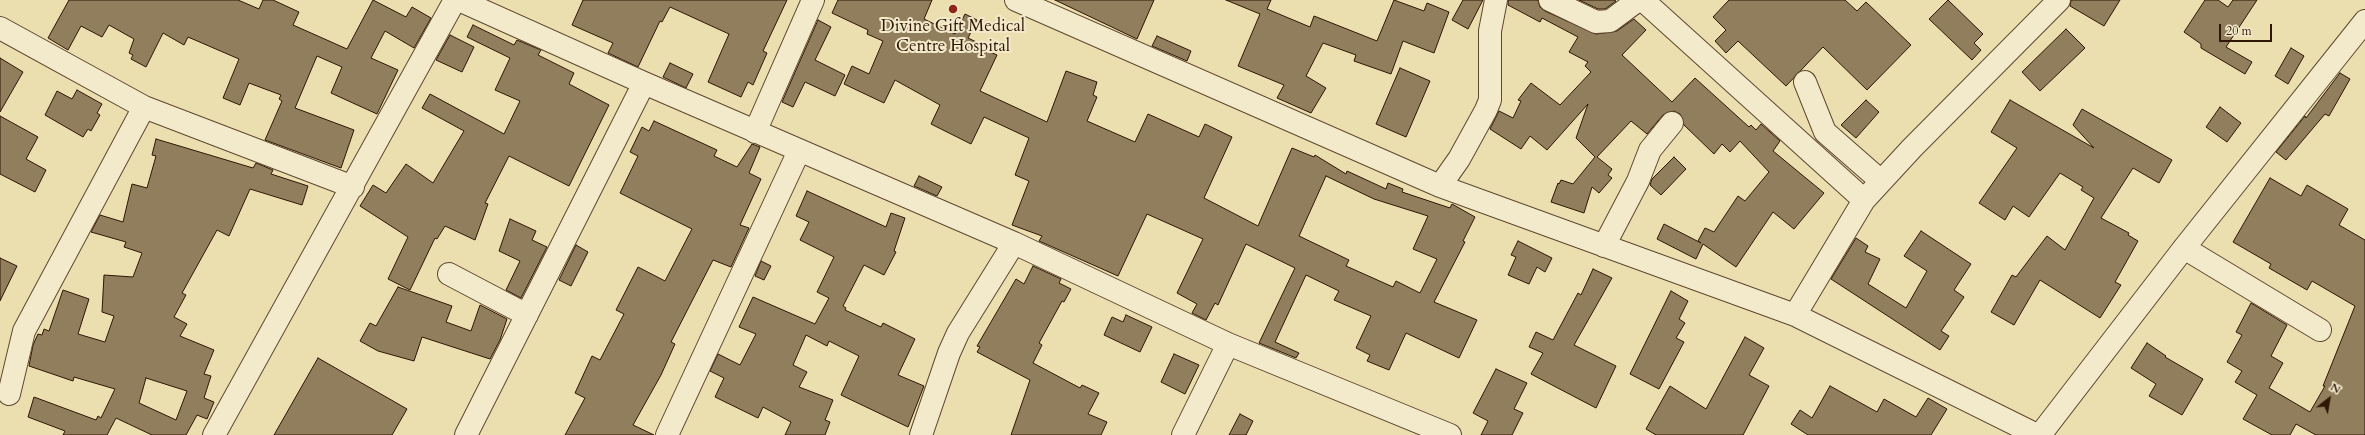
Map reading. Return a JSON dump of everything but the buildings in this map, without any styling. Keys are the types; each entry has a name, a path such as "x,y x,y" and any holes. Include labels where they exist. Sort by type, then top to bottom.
{"street":[{"path":"214,435 353,187 455,0"},
{"path":"459,0 644,84 1014,243 1228,344 1425,430 1450,435"},
{"path":"755,132 813,0"},
{"path":"1440,186 1459,159 1490,100 1490,31 1496,0"},
{"path":"1550,0 1596,22 1610,21 1637,1 1646,2 1864,200"},
{"path":"1795,316 1864,200 2059,0"},
{"path":"1025,2 1440,186 1795,316 2038,435 2184,248 2365,21"},
{"path":"0,28 144,107 353,187"},
{"path":"1805,82 1825,132 1881,181"},
{"path":"466,435 644,84"},
{"path":"9,394 24,331 144,107"},
{"path":"1604,246 1638,181 1650,150 1672,123"},
{"path":"667,435 799,151"},
{"path":"921,435 949,353 958,333 1014,243"},
{"path":"2184,248 2320,330"},
{"path":"449,274 527,315"},
{"path":"1183,435 1228,344"}],"place":[{"name":"Divine Gift Medical Centre Hospital","path":"953,9"}]}
